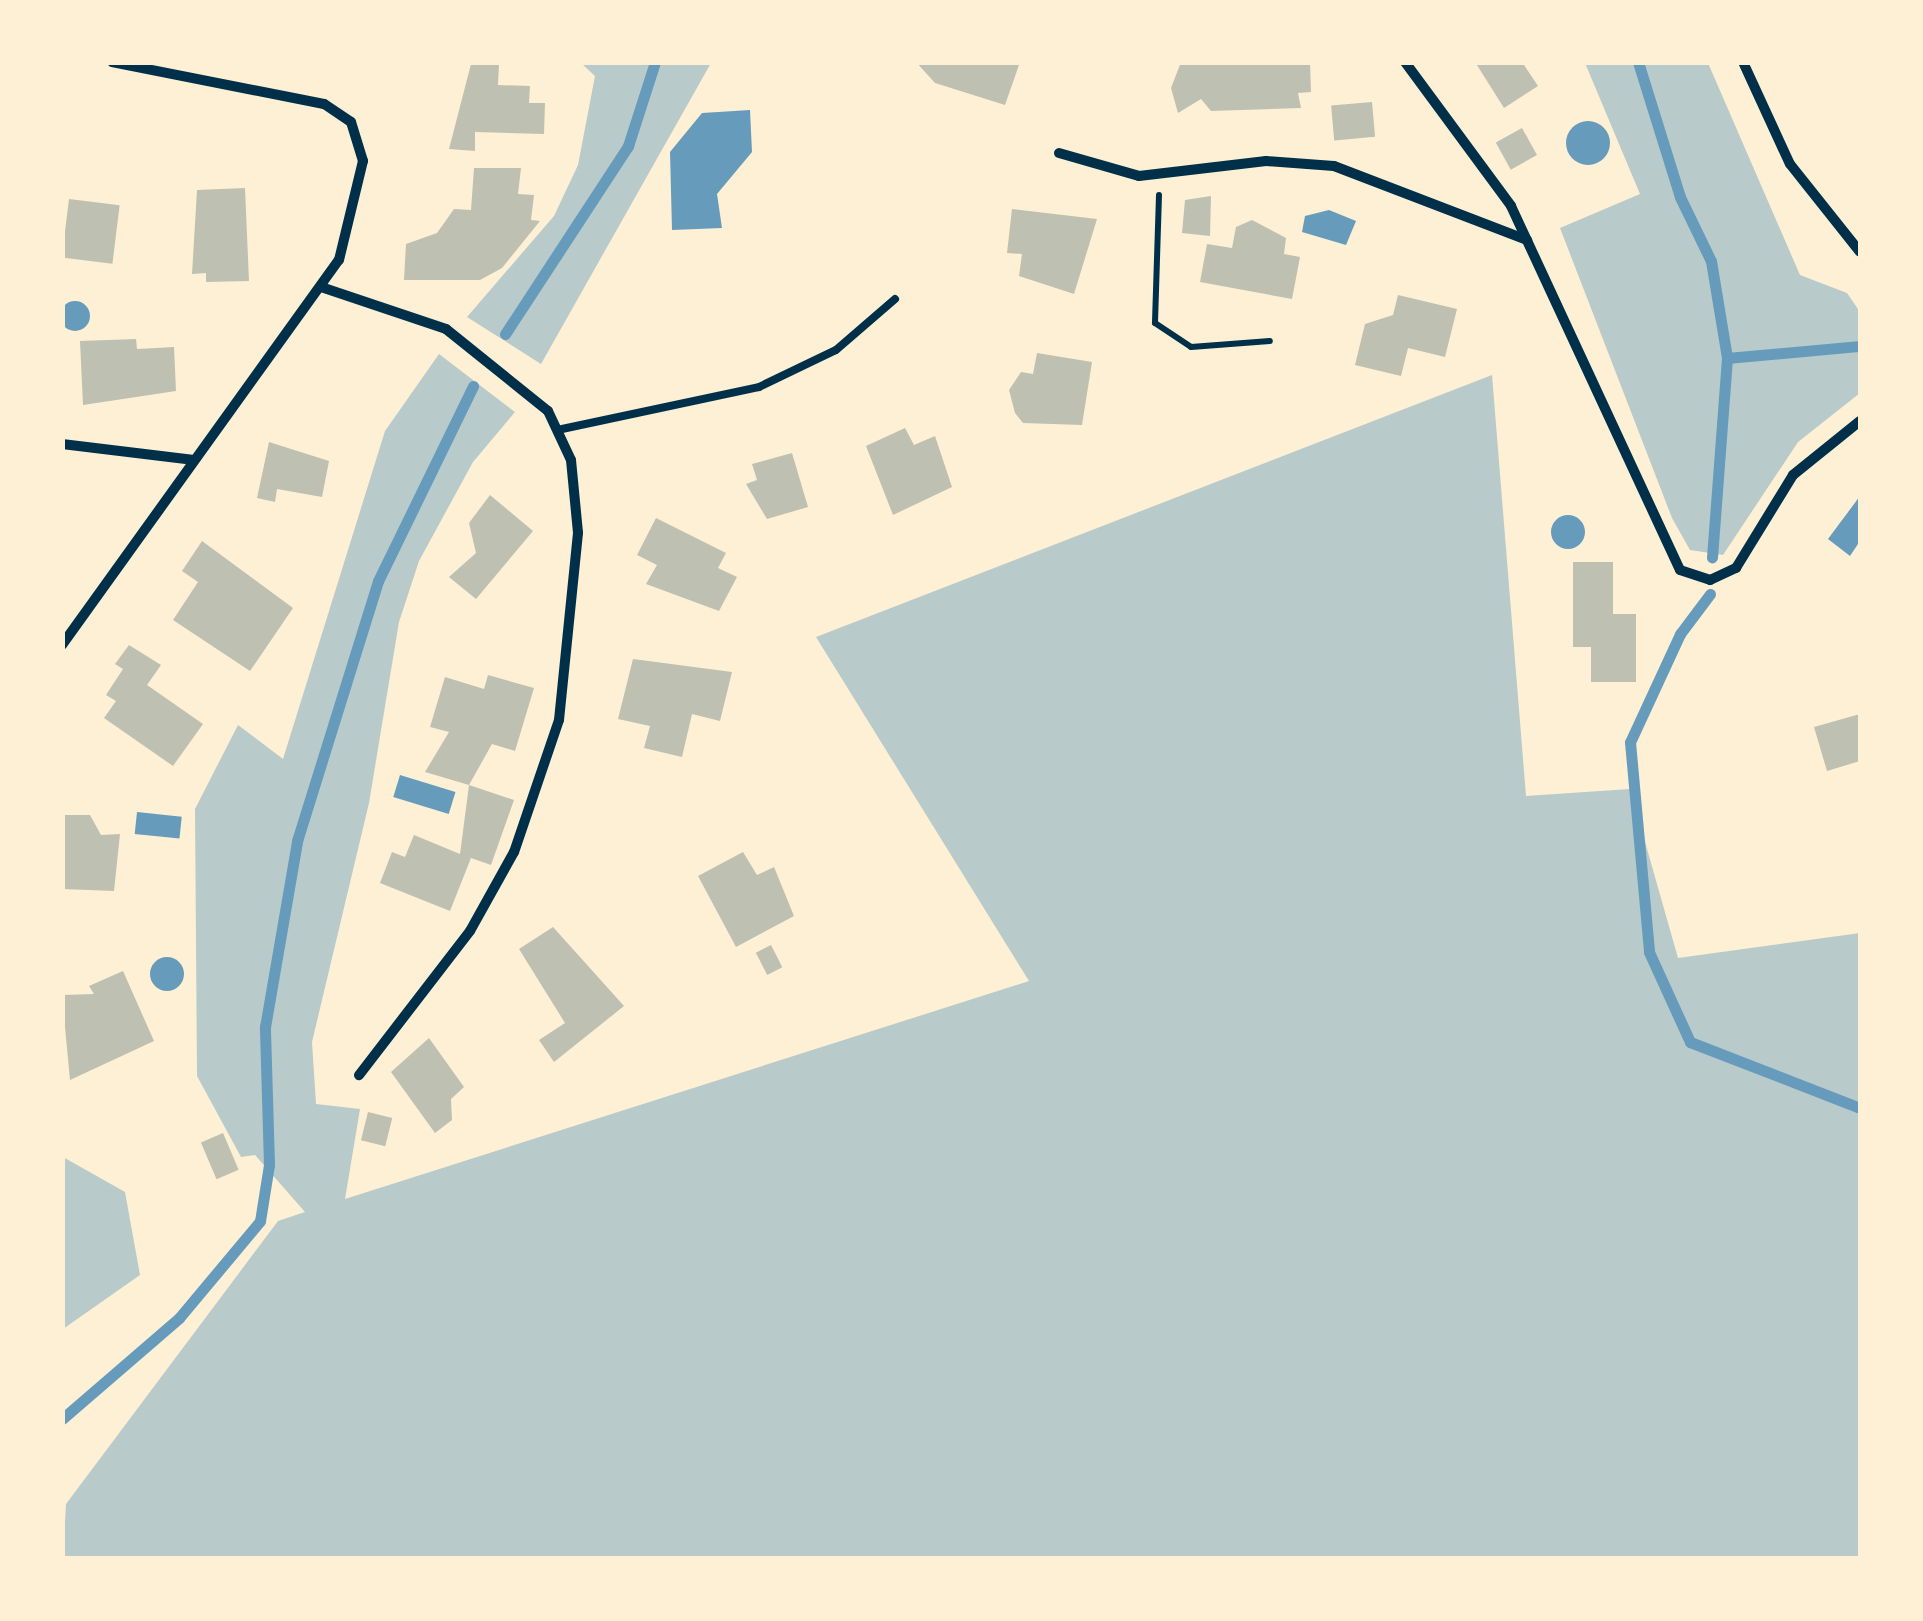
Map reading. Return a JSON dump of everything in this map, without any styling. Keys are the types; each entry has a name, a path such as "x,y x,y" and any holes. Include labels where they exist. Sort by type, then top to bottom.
{"street":[{"path":"62,645 321,287 358,204 363,161 351,122 290,94 112,62"},
{"path":"1405,62 1490,172 1527,240 1680,570 1710,580 1736,568 1793,475 1860,421"},
{"path":"1743,62 1790,164 1860,252"},
{"path":"1059,153 1161,174 1266,161 1334,166 1527,240"},
{"path":"321,287 446,329 529,394 562,429 578,583 545,776 470,931 359,1075"},
{"path":"62,444 194,460"}],"lane":[{"path":"562,429 759,387 836,350 895,299"}],"path":[{"path":"1161,174 1154,324 1191,347 1270,341"}],"shaded area":[{"path":"581,63 711,63 541,364 467,317 554,216 578,165 595,76"},
{"path":"1585,63 1708,63 1800,275 1847,293 1860,312 1860,393 1798,442 1723,555 1690,550 1672,518 1560,228 1640,194"},
{"path":"439,354 515,412 473,462 419,561 399,622 369,803 312,1042 316,1104 360,1109 345,1199 1029,981 816,637 1492,375 1526,796 1630,789 1678,958 1860,933 1860,1558 63,1558 66,1504 278,1221 305,1212 255,1155 241,1157 197,1076 195,809 238,725 283,759 385,431"},
{"path":"63,1157 125,1192 140,1275 63,1329"}],"water":[{"path":"750,110 752,152 717,194 722,228 672,230 670,152 702,113"},
{"path":"1588,121 1604,127 1610,143 1604,159 1588,165 1572,159 1566,143 1572,127"},
{"path":"1329,210 1356,221 1346,245 1302,232 1305,216"},
{"path":"75,301 85,306 90,316 85,326 75,331 65,326 60,316 65,306"},
{"path":"1860,496 1860,541 1850,556 1828,539"},
{"path":"1568,515 1580,520 1585,532 1580,544 1568,549 1556,544 1551,532 1556,520"},
{"path":"400,775 455,792 449,814 393,797"},
{"path":"137,812 182,817 179,839 135,834"},
{"path":"167,957 179,962 184,974 179,986 167,991 155,986 150,974 155,962"}],"building":[{"path":"916,62 1020,62 1005,105 935,83"},
{"path":"1181,62 1310,62 1311,92 1298,93 1301,108 1211,111 1201,99 1178,113 1171,88"},
{"path":"1475,62 1522,62 1538,86 1504,108"},
{"path":"471,64 499,64 498,85 530,86 529,103 545,103 544,134 475,132 475,151 449,149"},
{"path":"1372,102 1375,137 1334,140 1331,106"},
{"path":"1522,128 1537,155 1511,170 1496,143"},
{"path":"474,168 521,168 518,194 534,195 531,220 540,221 502,268 480,280 404,280 406,244 437,233 454,209 471,210"},
{"path":"245,188 249,281 206,282 206,273 192,274 197,190"},
{"path":"1211,196 1210,236 1182,233 1185,200"},
{"path":"69,199 120,205 112,264 62,258"},
{"path":"1012,209 1097,219 1074,294 1019,276 1022,254 1007,253"},
{"path":"1252,220 1286,238 1284,254 1300,257 1292,299 1200,282 1207,244 1232,248 1236,227"},
{"path":"1398,295 1457,309 1445,357 1408,348 1401,376 1355,365 1365,324 1393,315"},
{"path":"136,339 137,349 174,347 176,391 83,405 80,341"},
{"path":"1037,353 1092,362 1082,425 1023,423 1015,413 1009,390 1021,372 1033,374"},
{"path":"905,428 914,445 935,436 952,487 893,515 866,446"},
{"path":"269,442 329,461 322,497 277,489 275,502 257,498"},
{"path":"792,453 808,507 767,519 746,484 757,480 752,464"},
{"path":"490,495 533,531 476,599 449,577 476,553 469,523"},
{"path":"656,518 726,553 718,568 737,577 719,611 646,584 657,565 637,555"},
{"path":"202,541 293,608 250,671 173,620 198,582 182,571"},
{"path":"1573,562 1613,562 1613,614 1636,614 1636,682 1591,682 1591,647 1573,647"},
{"path":"129,645 161,665 147,685 203,724 173,766 104,718 116,701 106,695 123,669 115,664"},
{"path":"633,659 732,672 720,721 692,714 682,757 644,748 650,726 618,719"},
{"path":"488,675 534,688 515,751 492,744 469,785 425,772 449,732 430,727 445,677 484,689"},
{"path":"1860,714 1860,761 1827,771 1814,727"},
{"path":"469,785 514,800 491,865 471,858 450,911 380,883 392,852 405,857 414,835 460,854"},
{"path":"62,815 90,815 101,835 120,834 114,891 62,889"},
{"path":"743,852 757,875 774,867 794,916 736,947 698,876"},
{"path":"553,927 624,1006 554,1062 539,1040 565,1023 519,949"},
{"path":"771,945 782,967 767,975 756,953"},
{"path":"123,971 154,1041 70,1080 62,995 94,994 89,986"},
{"path":"429,1038 464,1087 451,1099 452,1120 435,1133 391,1072"},
{"path":"368,1112 392,1118 385,1146 361,1140"},
{"path":"223,1133 239,1170 217,1179 201,1142"}],"waterway":[{"path":"505,334 628,146 655,62"},
{"path":"1638,62 1680,197 1711,261 1727,358 1712,557"},
{"path":"1727,358 1860,346"},
{"path":"62,1419 179,1318 260,1221 269,1165 265,1027 297,841 378,581 473,386"},
{"path":"1710,594 1680,634 1630,742 1649,952 1690,1042 1860,1108"}]}
